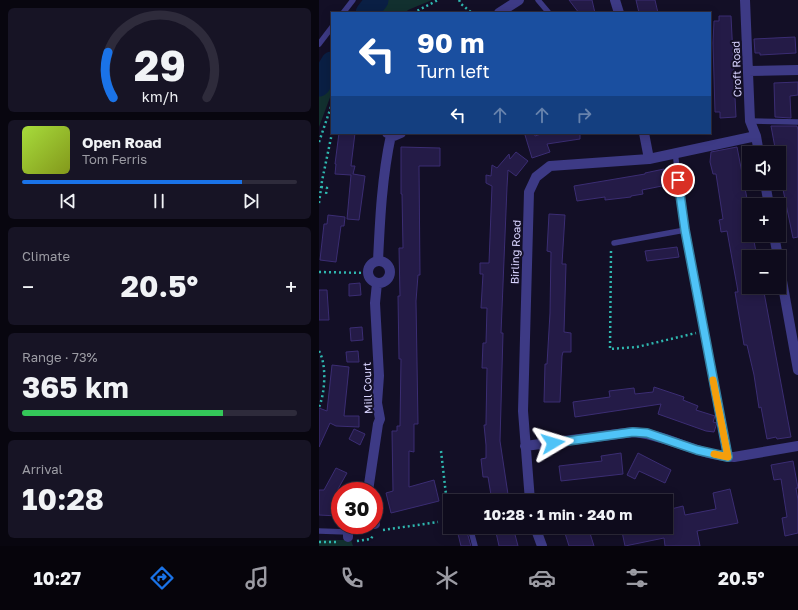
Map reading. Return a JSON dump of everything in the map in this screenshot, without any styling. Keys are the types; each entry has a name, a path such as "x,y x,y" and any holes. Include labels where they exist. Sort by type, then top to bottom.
{"street":[{"path":"501,12 519,0"},
{"path":"615,0 619,12"},
{"name":"Croft Road","path":"745,0 750,121 756,136 758,146"},
{"path":"748,71 798,70"},
{"path":"378,261 381,199 389,134 398,136 400,134"},
{"path":"644,134 649,158"},
{"name":"Birling Road","path":"529,494 523,411 529,192 537,177 550,166 649,158 756,136"},
{"path":"378,261 385,263 390,272 385,282 377,283 371,280 367,273 369,266 378,261"},
{"name":"Mill Court","path":"369,482 380,419 377,403 379,376 375,303 377,283"},
{"path":"784,294 798,370"},
{"path":"525,446 633,432 647,433 697,450 728,457 798,446"},
{"path":"538,534 542,546"}],"lane":[{"path":"344,12 353,0"},
{"path":"538,0 548,12"},
{"path":"319,44 331,28"},
{"path":"750,121 798,122"},
{"path":"675,152 685,230 728,457"},
{"path":"614,242 685,230"},
{"path":"319,531 349,536"},
{"path":"472,534 475,546"}],"path":[{"path":"415,12 438,0"},
{"path":"459,0 461,4 471,12"},
{"path":"319,142 331,107"},
{"path":"319,203 332,134"},
{"path":"321,187 327,188 326,194"},
{"path":"614,242 611,251 610,348 637,347 704,331"},
{"path":"319,272 367,273"},
{"path":"319,351 323,363 324,376 322,400 319,407"},
{"path":"441,451 446,494"},
{"path":"383,527 443,522"},
{"path":"319,542 331,544 349,536 371,539 373,534"}],"green space":[{"path":"378,0 432,0 406,12 368,12"},
{"path":"331,69 331,95 319,127 319,87"},
{"path":"319,540 351,540 353,546 319,546"}],"building":[{"path":"569,0 592,0 595,12 578,12"},
{"path":"636,0 655,0 658,12 639,12"},
{"path":"719,16 731,16 736,117 720,118 720,112 715,112 713,43 714,21 719,21"},
{"path":"795,37 796,53 760,55 760,53 755,53 754,39"},
{"path":"798,82 798,95 790,96 791,118 775,117 774,83"},
{"path":"771,126 797,126 798,237 793,238 786,198 783,190 786,190 786,146 775,146"},
{"path":"339,134 355,134 351,166 355,166 353,174 365,176 359,220 347,219 351,175 335,174"},
{"path":"580,134 580,139 547,144 550,152 532,158 525,135"},
{"path":"401,147 440,148 440,166 419,166 420,275 418,275 416,301 418,424 414,424 414,452 409,451 409,487 434,480 439,501 391,513 386,493 393,491 392,431 397,431 397,426 400,426 401,359 399,359 398,296 400,296 399,248 403,248"},
{"path":"737,147 742,173 742,190 745,190 747,198 742,198 742,242 754,242 756,250 742,250 742,294 764,294 791,437 777,439 776,437 767,439 761,407 759,408 754,375 747,345 744,345 735,292 738,292 727,231 721,232 719,220 723,219 716,174 713,174 710,162 711,152"},
{"path":"516,152 528,161 516,176 508,170 501,333 503,333 500,441 508,494 491,494 488,477 483,477 481,459 486,458 484,425 486,425 487,368 482,368 483,343 486,343 487,308 481,308 483,274 480,274 480,263 489,263 492,186 486,183 486,175 491,176 492,165 497,168 509,154 510,159"},
{"path":"664,169 667,185 642,190 643,194 605,200 605,197 577,201 574,186 645,174"},
{"path":"549,214 565,215 562,264 566,264 564,332 571,333 571,352 563,352 562,356 560,402 544,402 545,364 547,364 550,313 551,252 547,251"},
{"path":"328,215 345,217 344,226 341,226 336,262 320,260 324,224 327,224"},
{"path":"677,247 679,257 647,261 645,251"},
{"path":"360,283 361,295 349,296 349,284"},
{"path":"319,290 327,290 329,320 319,320"},
{"path":"362,327 363,340 351,341 350,328"},
{"path":"358,351 359,362 347,362 346,352"},
{"path":"332,365 349,367 344,416 359,416 359,427 336,426 330,423 319,447 319,408 327,411"},
{"path":"654,387 684,397 683,400 698,406 696,410 715,416 713,422 717,423 714,432 706,431 658,414 661,404 575,417 573,402 610,397 609,391 634,388 635,394 653,392"},
{"path":"354,429 365,434 360,445 349,439"},
{"path":"621,453 623,474 561,481 559,466 602,461 601,456"},
{"path":"638,453 671,470 665,483 639,471 635,479 627,475"},
{"path":"793,461 798,488 796,488 798,500 798,533 785,536 782,518 787,517 781,479 774,480 771,465"},
{"path":"336,468 347,473 342,482 331,482 331,516 319,515 319,490 324,490"},
{"path":"730,489 738,523 697,531 700,546 665,546 664,538 625,546 622,534 673,534 673,508 683,506 685,515 716,509 713,493"},
{"path":"458,534 468,534 471,546 461,546"},
{"path":"496,534 515,534 518,546 499,546"},
{"path":"565,534 590,534 594,546 569,546"}],"waterway":[{"path":"368,12 377,0"},
{"path":"319,85 331,65"}],"slow traffic":[{"path":"713,380 728,457 714,454"}],"route":[{"path":"553,443 633,432 647,433 697,450 728,457 685,230 678,180"}]}
